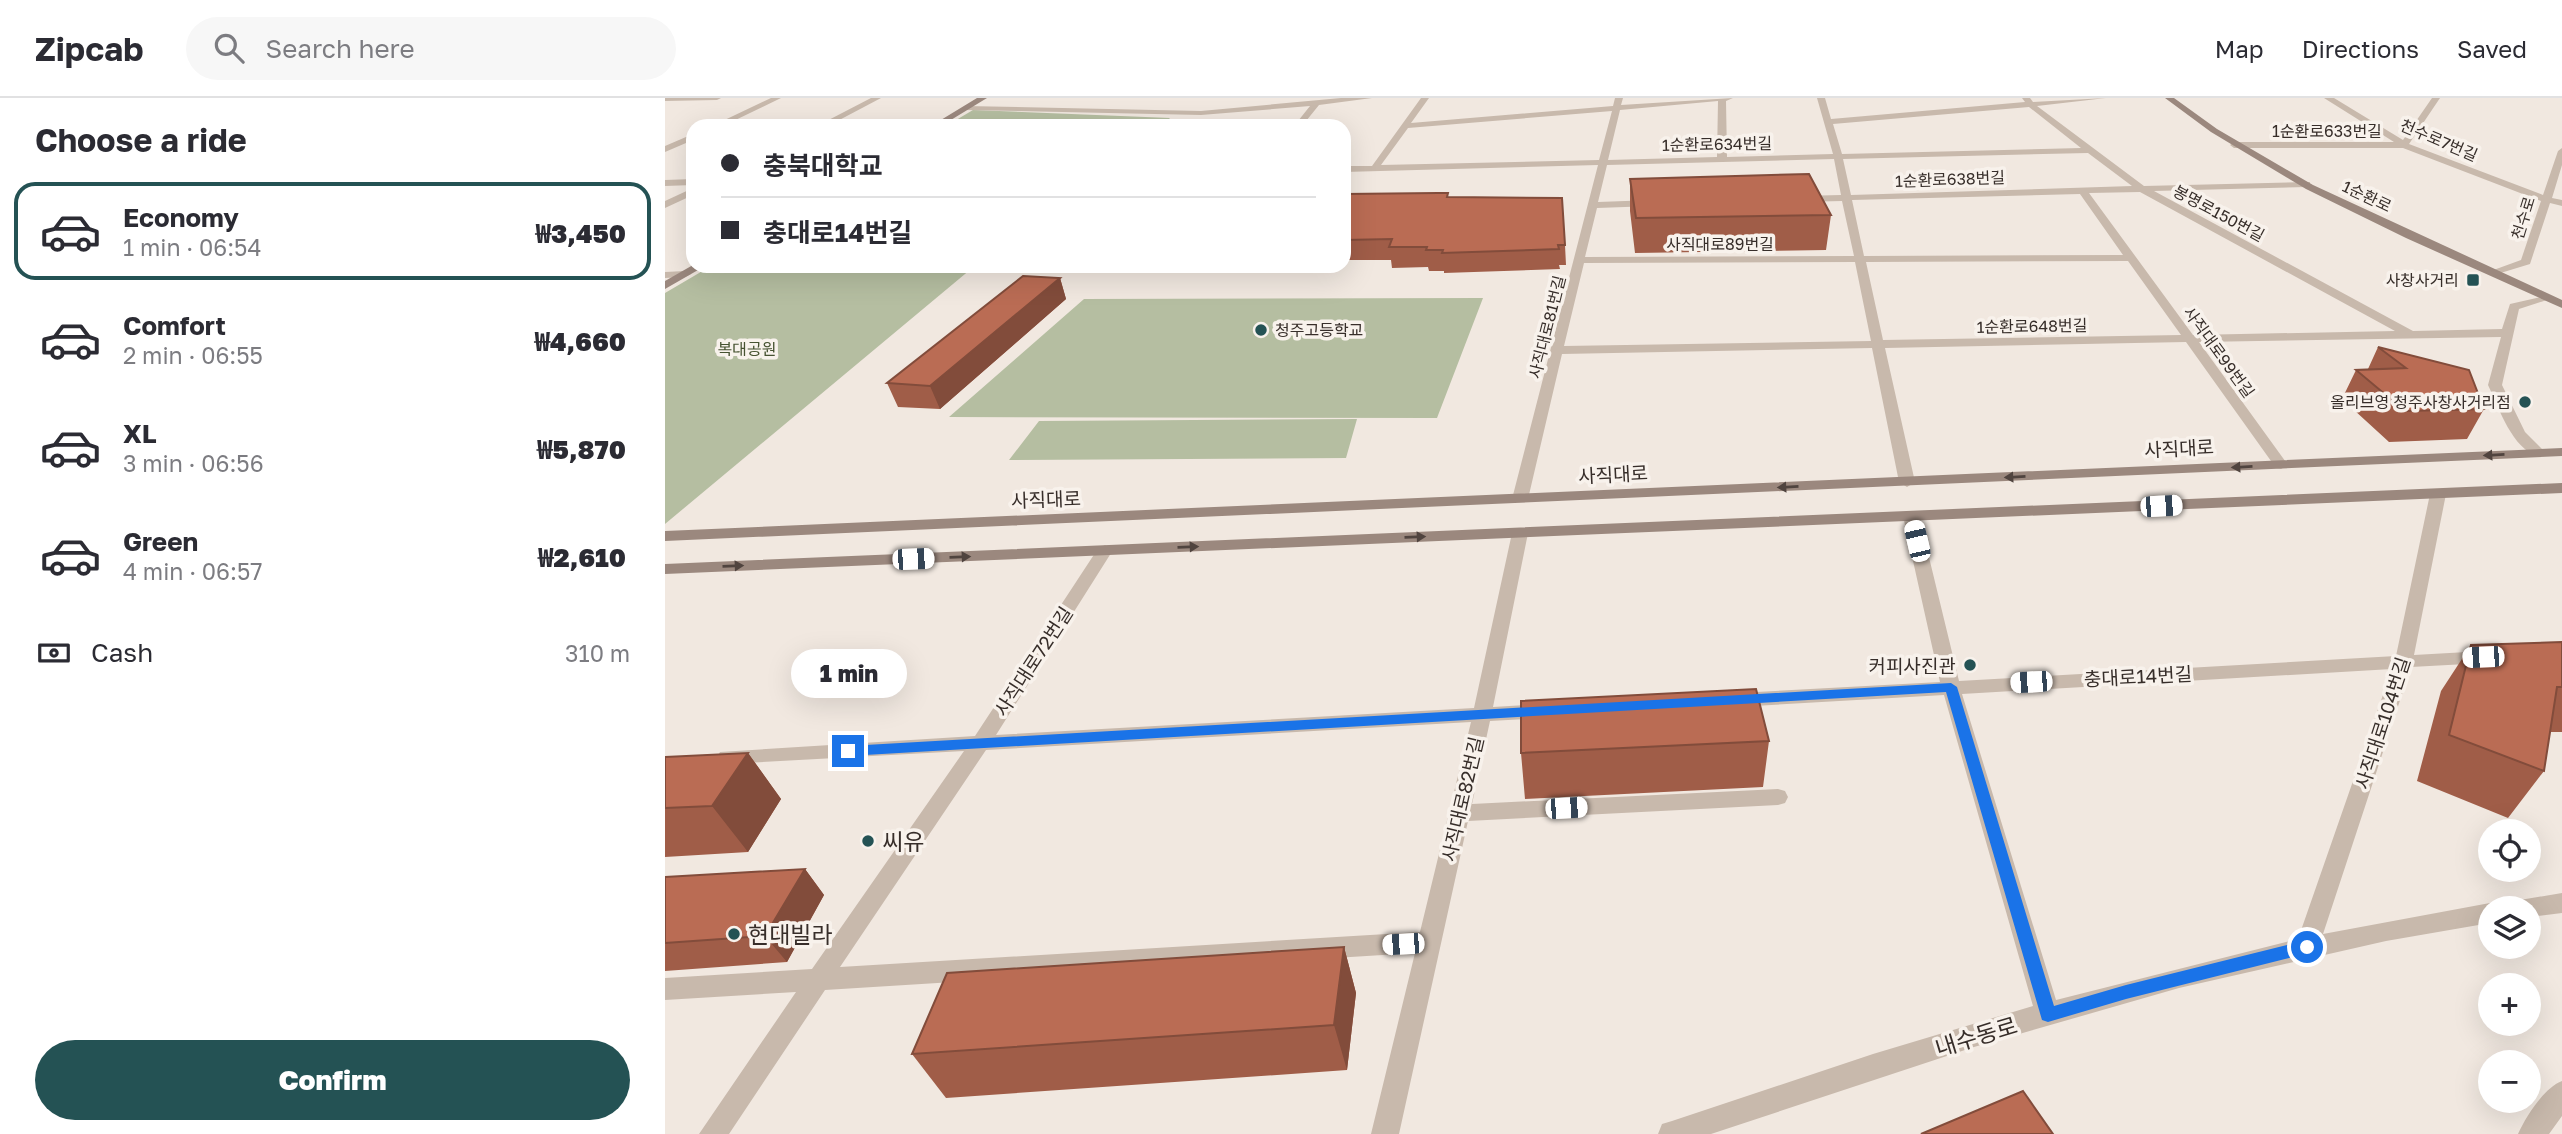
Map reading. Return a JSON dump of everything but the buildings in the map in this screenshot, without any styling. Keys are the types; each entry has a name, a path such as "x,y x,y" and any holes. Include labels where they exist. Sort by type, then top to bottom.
{"main road":[{"name":"1순환로","path":"2169,98 2234,145 2307,184 2562,304"},
{"path":"947,119 981,99"},
{"path":"665,286 685,274"},
{"name":"사직대로","path":"665,536 2562,452"},
{"path":"665,569 2562,488"}],"street":[{"path":"667,99 717,98"},
{"path":"731,119 777,98"},
{"path":"835,119 877,98"},
{"path":"1195,119 1217,98"},
{"path":"966,108 1201,113 1368,98"},
{"path":"1374,169 1425,98"},
{"name":"사직대로81번길","path":"1520,499 1619,98"},
{"path":"1405,126 1729,98"},
{"path":"1821,98 1837,157 1907,482"},
{"path":"1828,122 2028,101 2102,98"},
{"name":"천수로7번길","path":"2327,98 2404,145 2545,199 2562,203"},
{"name":"1순환로633번길","path":"2234,145 2404,145 2436,98"},
{"path":"981,99 1025,100"},
{"path":"1722,99 1723,160"},
{"name":"봉명로150번길","path":"2028,101 2142,189 2411,335"},
{"path":"1303,119 1316,103"},
{"path":"665,149 686,139"},
{"name":"1순환로634번길","path":"1351,169 2091,150"},
{"name":"천수로","path":"2494,272 2526,262 2562,151"},
{"path":"665,183 686,182"},
{"name":"1순환로638번길","path":"1793,199 2307,184"},
{"name":"사직대로99번길","path":"2082,190 2281,465"},
{"path":"665,205 686,194"},
{"path":"1594,205 1660,203"},
{"name":"사직대로89번길","path":"1580,260 2131,258"},
{"path":"665,275 685,274"},
{"path":"2539,453 2519,434 2495,385 2514,307 2546,297"},
{"name":"1순환로648번길","path":"1557,350 2508,333"},
{"name":"사직대로104번길","path":"2307,947 2404,660 2438,494"},
{"path":"1911,516 1951,687 2048,1015"},
{"name":"사직대로82번길","path":"1385,1134 1482,715 1520,533"},
{"name":"사직대로72번길","path":"713,1134 979,745 1105,551"},
{"name":"충대로14번길","path":"1716,701 2404,660 2509,657"},
{"path":"706,758 979,745 1565,710"},
{"path":"1459,813 1778,797"},
{"path":"2541,906 2562,903"},
{"name":"내수동로","path":"1672,1134 1792,1093 2126,992 2307,947 2478,915"},
{"path":"665,989 1430,942"},
{"path":"2532,1134 2562,1094"}],"green space":[{"path":"973,110 1170,118 1169,119 958,119"},
{"name":"복대공원","path":"699,273 966,273 665,524 665,293"},
{"path":"1483,298 1437,418 949,417 1084,299"},
{"path":"1357,419 1346,458 1009,460 1039,421"}],"place":[{"name":"사창사거리","path":"2473,280"},
{"name":"청주고등학교","path":"1261,330"},
{"name":"올리브영 청주사창사거리점","path":"2525,402"},
{"name":"커피사진관","path":"1970,665"},
{"name":"씨유","path":"868,841"},
{"name":"현대빌라","path":"734,934"}],"route":[{"path":"848,751 1951,687 2048,1015 2126,992 2307,947"}]}
